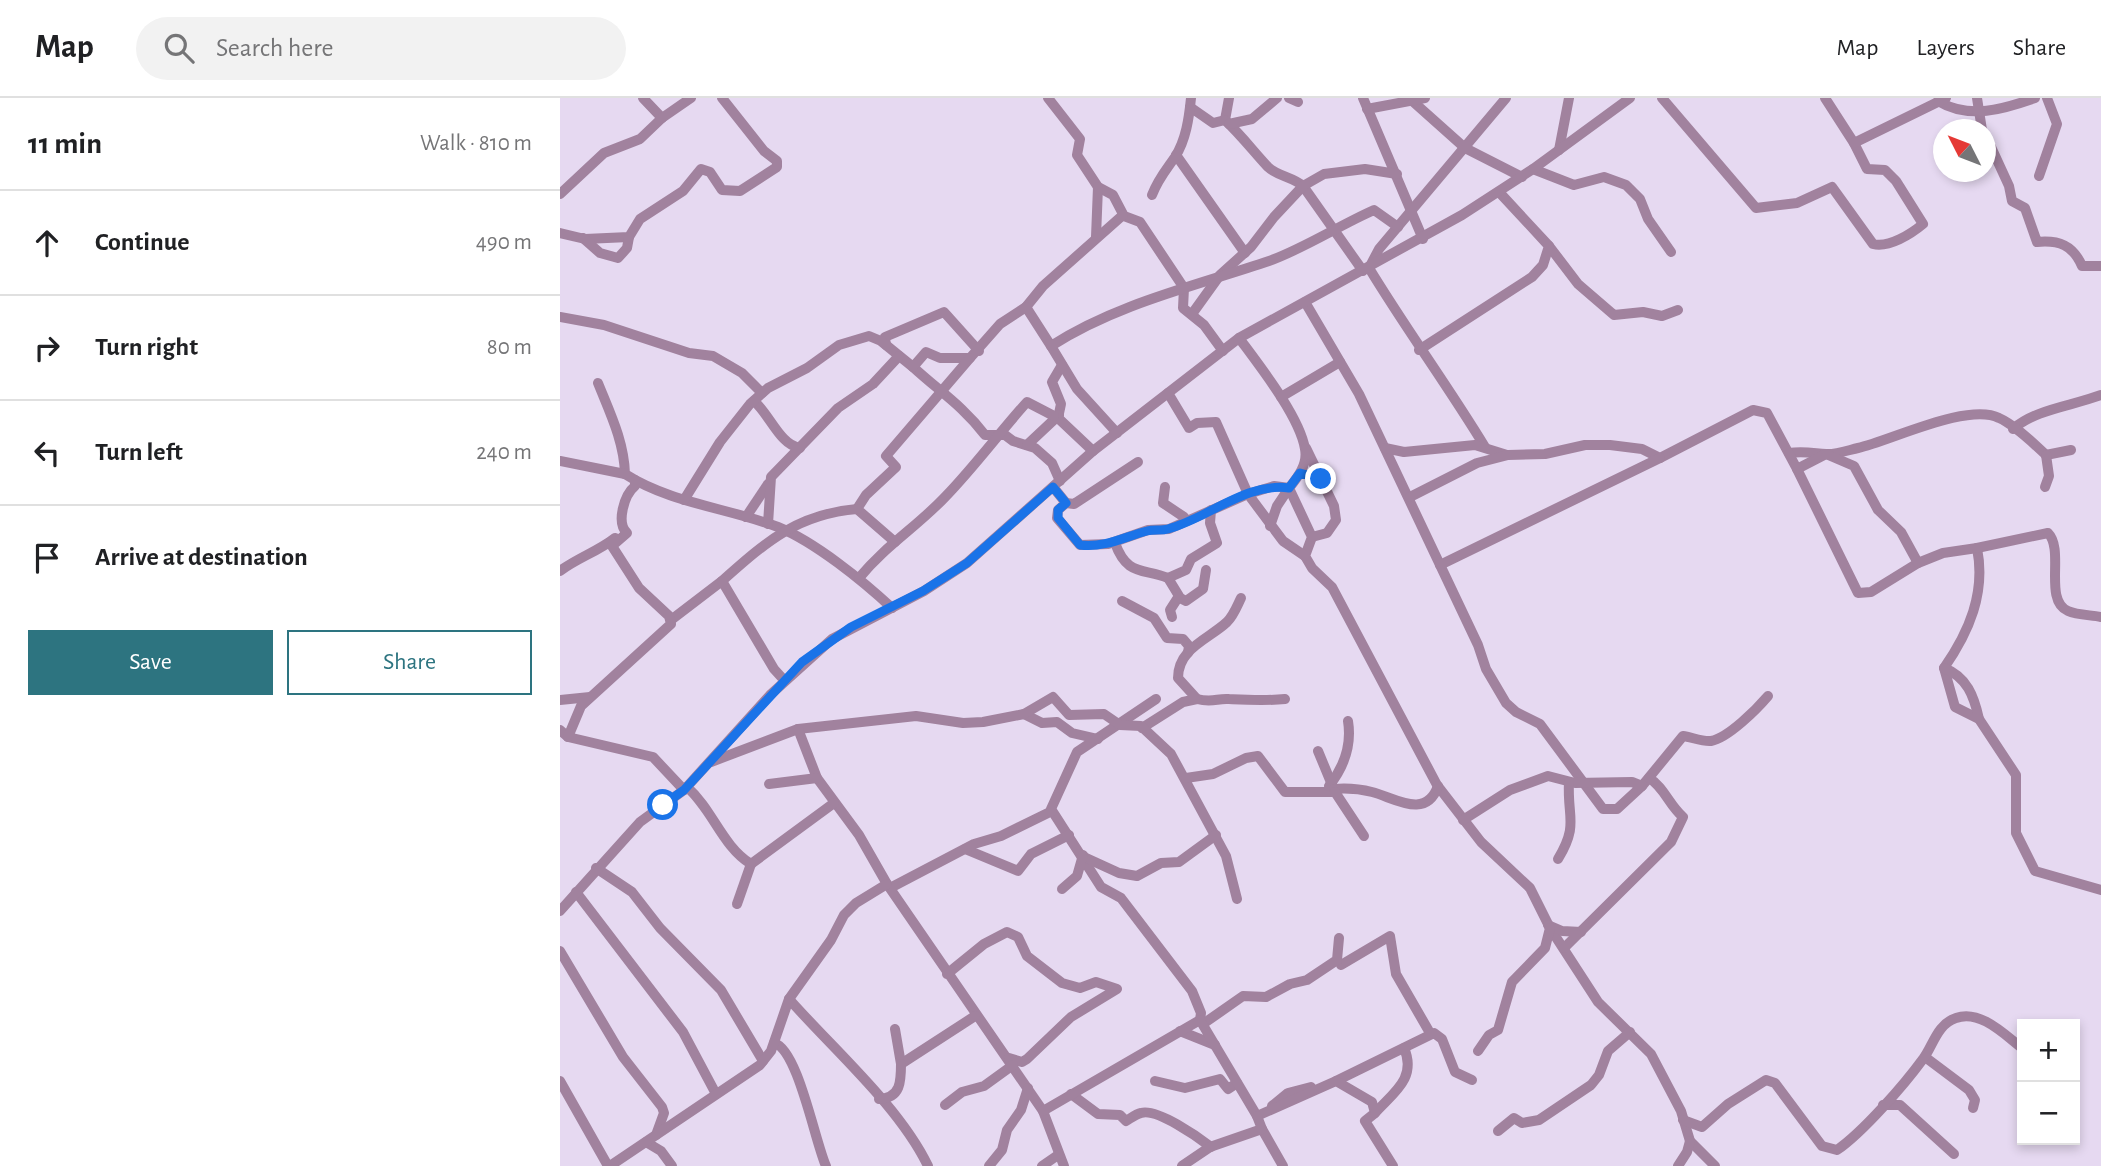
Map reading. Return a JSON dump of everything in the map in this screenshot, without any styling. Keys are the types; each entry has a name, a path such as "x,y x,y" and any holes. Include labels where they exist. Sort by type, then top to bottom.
{"street":[{"path":"643,98 662,118"},
{"path":"560,194 604,153 640,139 662,118 691,98"},
{"path":"583,238 600,253 618,258 627,248 629,237 640,219 683,191 701,169 710,172 722,190 740,191 777,167 777,161 764,151 722,98"},
{"path":"1048,98 1080,139 1077,155 1098,187 1113,195 1124,215 1140,222 1179,290 1187,311 1205,325 1223,351"},
{"path":"1229,98 1227,122 1270,170 1296,179 1303,186 1453,393 1485,447"},
{"path":"1187,128 1252,119 1277,98"},
{"path":"1363,98 1423,239"},
{"path":"1367,108 1425,98"},
{"path":"1366,270 1379,249 1506,98"},
{"path":"1559,150 1569,98"},
{"path":"1662,98 1756,208 1797,203 1832,187 1873,244 1884,244 1923,225 1896,181 1885,170 1867,169 1854,142 1825,98"},
{"path":"1977,98 1981,119"},
{"path":"1854,142 1942,100 1952,108 1980,112 1995,111 2035,98"},
{"path":"2039,176 2057,124 2047,98"},
{"path":"1410,99 1465,149 1522,177"},
{"path":"560,911 640,822 685,788 784,680 832,639 892,608 967,563 1093,451 1239,338 1423,239 1522,177 1626,99"},
{"path":"1190,103 1213,123"},
{"path":"1152,195 1158,177 1177,155 1187,128 1190,103"},
{"path":"1177,155 1245,253"},
{"path":"1996,158 2009,186 2012,201 2025,208 2037,242 2063,243 2077,254 2082,265 2101,266"},
{"path":"1187,311 1220,275 1245,253 1303,186 1324,174 1365,169 1397,174"},
{"path":"1533,169 1574,185 1604,177 1626,185 1640,200 1647,219 1671,252"},
{"path":"1096,237 1098,187"},
{"path":"1499,192 1549,246 1578,284 1614,315 1643,312 1662,316 1678,310"},
{"path":"1051,346 1080,327 1220,275 1272,260 1334,227 1374,210 1398,227"},
{"path":"751,864 728,844 711,813 653,757 564,733 590,697 669,629 671,620 783,530 816,516 857,509 866,495 896,467 886,456 1000,324 1026,307 1043,286 1124,215"},
{"path":"560,233 583,238 629,237"},
{"path":"1419,349 1532,278 1543,265 1549,246"},
{"path":"1305,302 1340,362 1410,497 1486,669 1500,694 1517,712 1540,724 1603,809 1612,811 1622,807 1683,736 1710,741 1717,738 1756,711 1768,696"},
{"path":"1026,307 1077,389 1117,433"},
{"path":"886,345 885,337 944,312 974,354"},
{"path":"560,317 604,326 689,354 713,356 742,373 762,393"},
{"path":"684,500 720,443 762,393 839,345 869,336 886,345 934,386 944,390 985,435 1005,435 1027,445 1052,463 1056,484 1066,503"},
{"path":"1239,338 1280,397 1334,506 1336,520 1327,533 1312,537"},
{"path":"913,367 926,352 956,360 974,354"},
{"path":"746,517 769,484 838,408 873,384 899,356"},
{"path":"1280,397 1340,362"},
{"path":"1027,445 1057,415 1061,404 1052,382 1062,365"},
{"path":"598,383 615,423 625,474"},
{"path":"1168,393 1189,428 1197,423 1216,422 1248,494 1270,526 1283,541 1305,556 1312,568 1332,587 1438,786 1496,858 1530,888 1549,926 1598,1002 1651,1054 1690,1140 1715,1166"},
{"path":"2014,429 2045,411 2057,411 2101,396"},
{"path":"859,578 881,551 895,542 943,499 987,452 995,437 1029,400 1057,415 1065,426 1093,451"},
{"path":"754,401 766,412 780,437 791,446 800,448"},
{"path":"1440,565 1758,409 1767,413 1789,453 1858,593 1871,592 1918,563 1944,553 2048,533 2054,543 2055,585 2060,604 2068,611 2101,617"},
{"path":"1797,469 1826,454 1866,446 1912,428 1963,417 1999,417 2046,455 2049,476 2045,487"},
{"path":"1410,497 1477,463 1508,455 1545,454 1585,445 1610,445 1642,449 1660,458"},
{"path":"1385,448 1404,452 1485,447 1508,455"},
{"path":"1270,526 1277,506 1300,473 1306,448"},
{"path":"1789,453 1811,450 1854,466 1878,510 1901,532 1918,563"},
{"path":"2046,455 2071,450"},
{"path":"560,461 625,474 684,500 783,530 859,578 892,608"},
{"path":"1138,462 1074,504 1066,503 1058,510 1058,518 1080,545 1115,543 1148,530 1169,529 1248,494 1274,486 1289,488"},
{"path":"1300,473 1321,479"},
{"path":"635,480 635,486 624,499 623,530 627,533 612,547 639,588 671,620"},
{"path":"768,524 769,484"},
{"path":"1165,487 1163,503 1184,517 1184,522"},
{"path":"1289,488 1312,537 1305,556"},
{"path":"857,509 895,542"},
{"path":"1115,543 1123,561 1142,574 1168,578 1186,569 1191,559 1217,542 1210,523 1210,510"},
{"path":"560,571 584,554 597,553 623,530"},
{"path":"1977,548 1980,572 1977,602 1966,632 1944,668 1955,707 1979,719"},
{"path":"1168,578 1178,597 1186,601 1203,589 1206,570"},
{"path":"722,581 774,669 784,680"},
{"path":"1172,617 1170,610 1178,597"},
{"path":"1188,653 1230,619 1241,598"},
{"path":"1122,601 1154,618 1167,638 1184,639 1189,646 1188,653 1178,678 1197,699"},
{"path":"1944,668 1963,680 1975,700 1979,719 2016,775 2016,833 2035,871 2101,889"},
{"path":"560,700 590,697"},
{"path":"711,762 798,729 916,716 963,723 983,722 1024,714 1053,698 1069,715 1080,743 1062,788 1051,804 1052,811 1101,887 1121,898 1192,991 1201,1013 1201,1022 1237,1083 1262,1114 1262,1129 1283,1166"},
{"path":"1069,715 1104,714 1120,724 1137,726 1183,702 1197,699 1211,703 1228,698 1257,702 1285,699"},
{"path":"1077,752 1156,699"},
{"path":"1024,714 1042,723 1057,722 1076,735 1098,739"},
{"path":"1331,789 1345,761 1351,736 1348,721"},
{"path":"1137,726 1171,754 1186,778 1226,856 1237,899"},
{"path":"798,729 817,778 859,835 975,1016 1028,1088 1042,1111 1064,1166"},
{"path":"1318,751 1331,789 1364,836"},
{"path":"1186,778 1213,774 1246,758 1258,756 1281,790 1366,791 1400,804 1418,806 1430,800 1438,786"},
{"path":"1463,820 1530,780 1555,776 1569,782 1660,784 1671,807 1684,817 1671,842 1564,948"},
{"path":"769,784 817,778"},
{"path":"1558,859 1573,825 1569,782"},
{"path":"737,904 751,864 834,803"},
{"path":"560,1082 609,1166 763,1061 774,1043 789,999 831,940 844,915 856,903 965,849 1052,811"},
{"path":"965,849 1018,871 1031,854 1069,835"},
{"path":"1083,856 1119,873 1137,876 1161,863 1179,862 1216,835"},
{"path":"1062,889 1077,876 1083,856"},
{"path":"596,868 632,892 660,928 720,990 763,1061"},
{"path":"576,892 683,1032 716,1094"},
{"path":"1549,926 1562,931 1581,932"},
{"path":"1478,1051 1489,1035 1498,1030 1512,982 1545,948 1549,926"},
{"path":"945,1105 962,1092 984,1086 1011,1062 1027,1059 1071,1017 1117,989 1096,982 1080,988 1062,983 1027,956 1018,937 1007,932 984,944 947,974"},
{"path":"1341,965 1390,936 1396,974 1430,1033"},
{"path":"1042,1111 1243,996 1266,997 1290,984 1307,980 1337,960 1339,938"},
{"path":"560,951 623,1057 659,1103 664,1115 673,1122"},
{"path":"789,999 826,1042 853,1065 901,1124 928,1166"},
{"path":"901,1063 975,1016"},
{"path":"1683,1120 1702,1127 1728,1104 1766,1080 1775,1083 1822,1146 1837,1150 1925,1057 1944,1026 1956,1018 1970,1016 1997,1028 2017,1044"},
{"path":"879,1100 897,1092 901,1084 901,1063 895,1029"},
{"path":"1180,1031 1215,1045"},
{"path":"1498,1131 1514,1118 1522,1123 1539,1120 1591,1085 1600,1075 1608,1051 1630,1032"},
{"path":"1262,1114 1332,1083 1430,1033 1438,1035 1455,1072 1472,1080"},
{"path":"774,1043 784,1048 798,1078 817,1146 826,1166"},
{"path":"1393,1166 1365,1121 1407,1076 1410,1064 1404,1048"},
{"path":"1925,1057 1969,1090 1975,1100 1973,1108"},
{"path":"1155,1081 1185,1088 1220,1079 1228,1089 1237,1083"},
{"path":"1332,1083 1368,1098 1375,1113"},
{"path":"989,1166 1002,1150 1007,1130 1021,1110 1028,1088"},
{"path":"1071,1094 1103,1116 1120,1115 1126,1121 1140,1113 1149,1112 1193,1133 1211,1147"},
{"path":"1882,1105 1900,1105 1954,1154"},
{"path":"654,1137 664,1115"},
{"path":"1182,1166 1211,1147 1262,1129"},
{"path":"654,1137 672,1166"},
{"path":"654,1137 661,1151"},
{"path":"1678,1166 1687,1153 1690,1140"},
{"path":"1042,1166 1058,1155"}],"route":[{"path":"663,805 684,790 802,662 851,627 923,591 967,563 1053,487 1066,503 1058,510 1058,518 1080,545 1087,546 1122,542 1148,530 1169,529 1258,489 1274,486 1289,488 1300,473 1321,479"}]}
